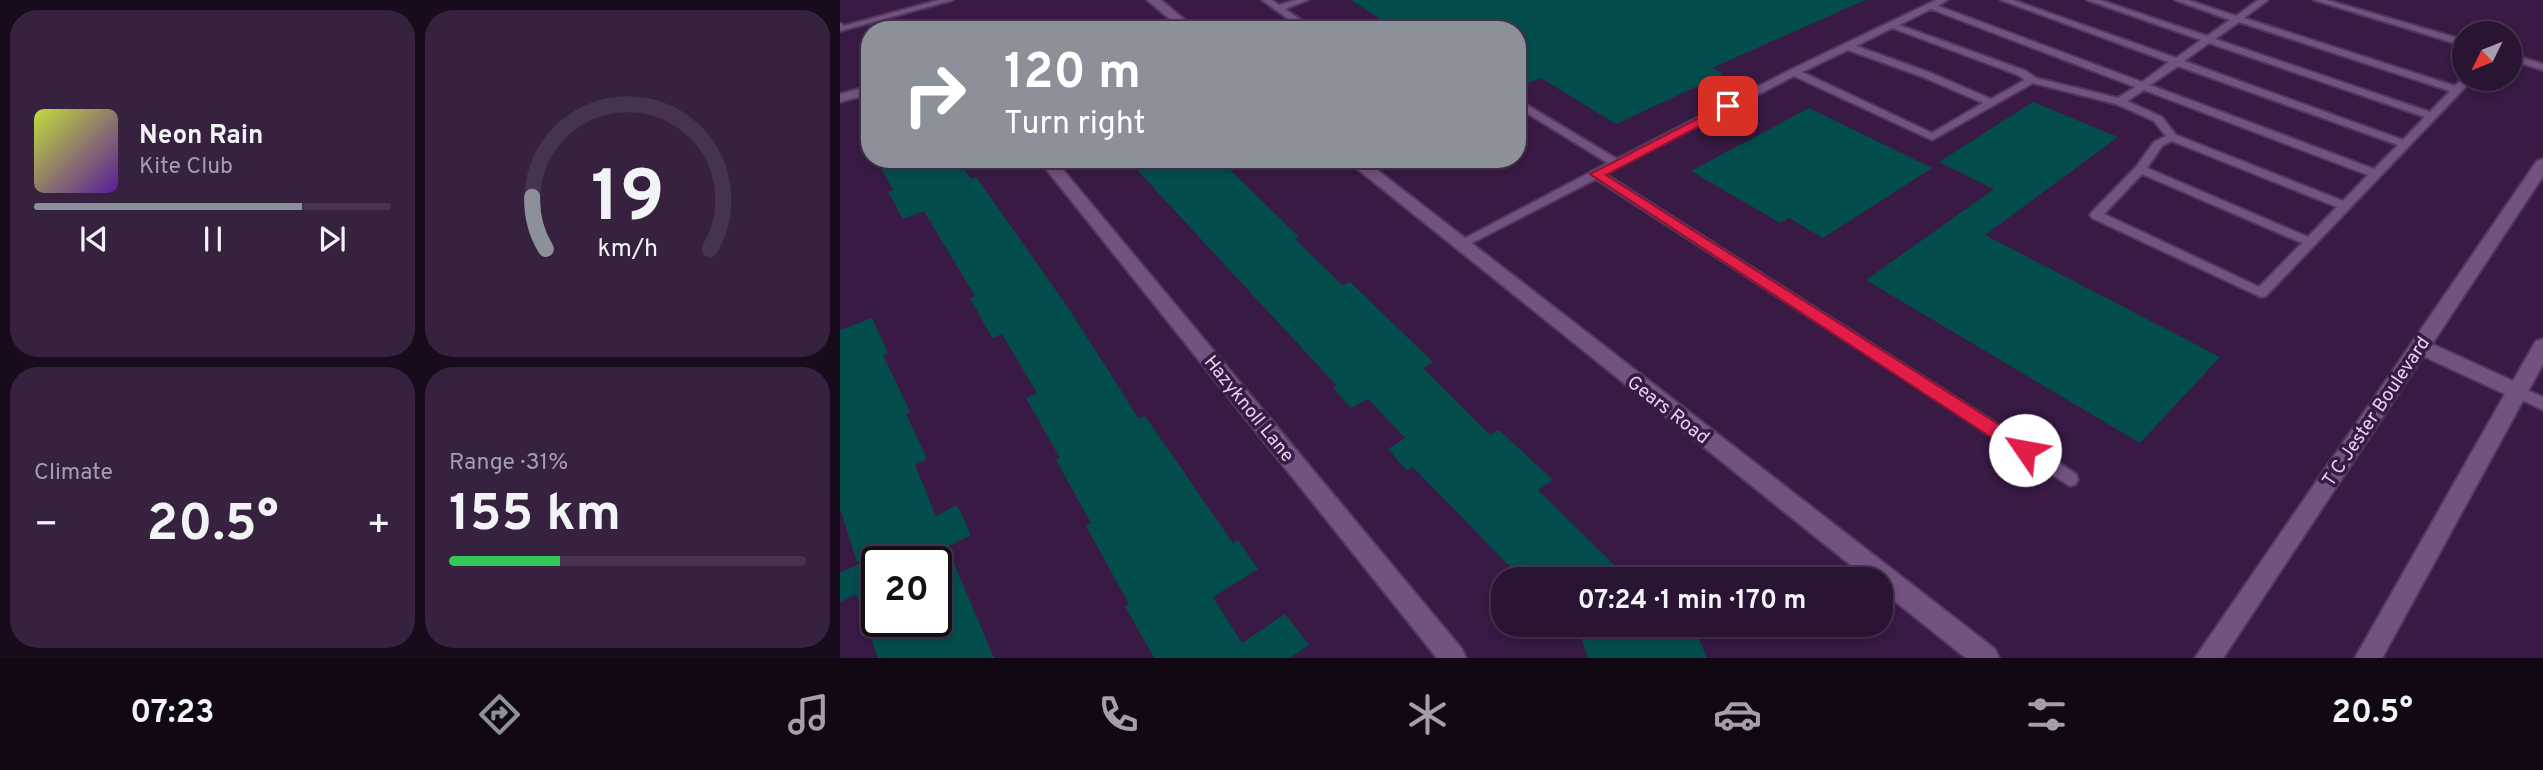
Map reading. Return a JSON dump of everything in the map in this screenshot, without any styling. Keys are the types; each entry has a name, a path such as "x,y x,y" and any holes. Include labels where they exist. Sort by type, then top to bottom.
{"main road":[{"path":"1153,0 1180,21"},
{"path":"840,98 861,92"},
{"name":"T C Jester Boulevard","path":"2208,658 2543,164"},
{"name":"Hazyknoll Lane","path":"1053,168 1453,658"},
{"name":"Gears Road","path":"1364,168 1986,658"},
{"path":"2419,346 2517,391"},
{"path":"2376,655 2543,346"}],"lane":[{"path":"868,21 948,0"},
{"path":"1266,0 1298,21"},
{"path":"1279,8 1304,0"},
{"path":"1460,244 1794,72 1943,0"},
{"path":"2005,0 2405,144"},
{"path":"2091,0 2432,116"},
{"path":"2179,0 2452,88"},
{"path":"2120,102 2264,0"},
{"path":"2318,0 2452,39"},
{"path":"1931,6 2376,174"},
{"path":"841,28 861,23"},
{"path":"1892,24 2022,73 2032,80 2120,102 2158,119 2172,137 2345,206"},
{"path":"1847,46 1927,75 1989,102"},
{"path":"2522,61 2543,67"},
{"path":"1794,72 1932,137 1989,102 2032,80"},
{"path":"2172,137 2158,144 2140,169 2096,215 2261,293 2456,91"},
{"path":"1526,108 1617,164"},
{"path":"2140,169 2311,242"},
{"path":"1597,174 2070,479"},
{"path":"2517,391 2543,404"}],"building":[{"path":"1351,0 1865,0 1712,68 1724,74 1616,124 1541,78 1526,84 1526,21 1383,21"},
{"path":"2033,102 2118,137 1985,235 2220,357 2140,443 1866,280 1994,189 1939,162"},
{"path":"1809,108 1932,168 1823,238 1789,218 1780,223 1691,171"},
{"path":"881,168 964,168 971,179 976,177 1067,306 1139,419 1145,416 1233,543 1238,540 1258,569 1213,597 1242,643 1285,614 1309,645 1290,658 1154,658 1125,606 1129,604 1086,526 1091,523 1056,460 1060,458 1026,398 1037,393 1002,334 992,338 970,298 975,296 924,211 903,219 888,192 893,190"},
{"path":"1135,168 1228,168 1299,237 1295,239 1342,285 1350,282 1433,362 1423,368 1490,435 1499,430 1553,480 1538,490 1616,567 1510,567 1413,467 1407,471 1388,449 1405,438 1368,399 1351,408 1333,388 1337,386"},
{"path":"872,318 888,353 883,355 910,412 906,414 927,459 915,465 936,516 957,505 971,535 949,546 861,546 861,562 857,562 840,509 840,330"},
{"path":"952,559 994,658 878,658 871,637 952,637"},
{"path":"861,563 861,609 856,594 840,602 840,573"},
{"path":"1581,637 1698,637 1707,658 1588,658"}],"route":[{"path":"1728,106 1597,174 2025,450"}]}
